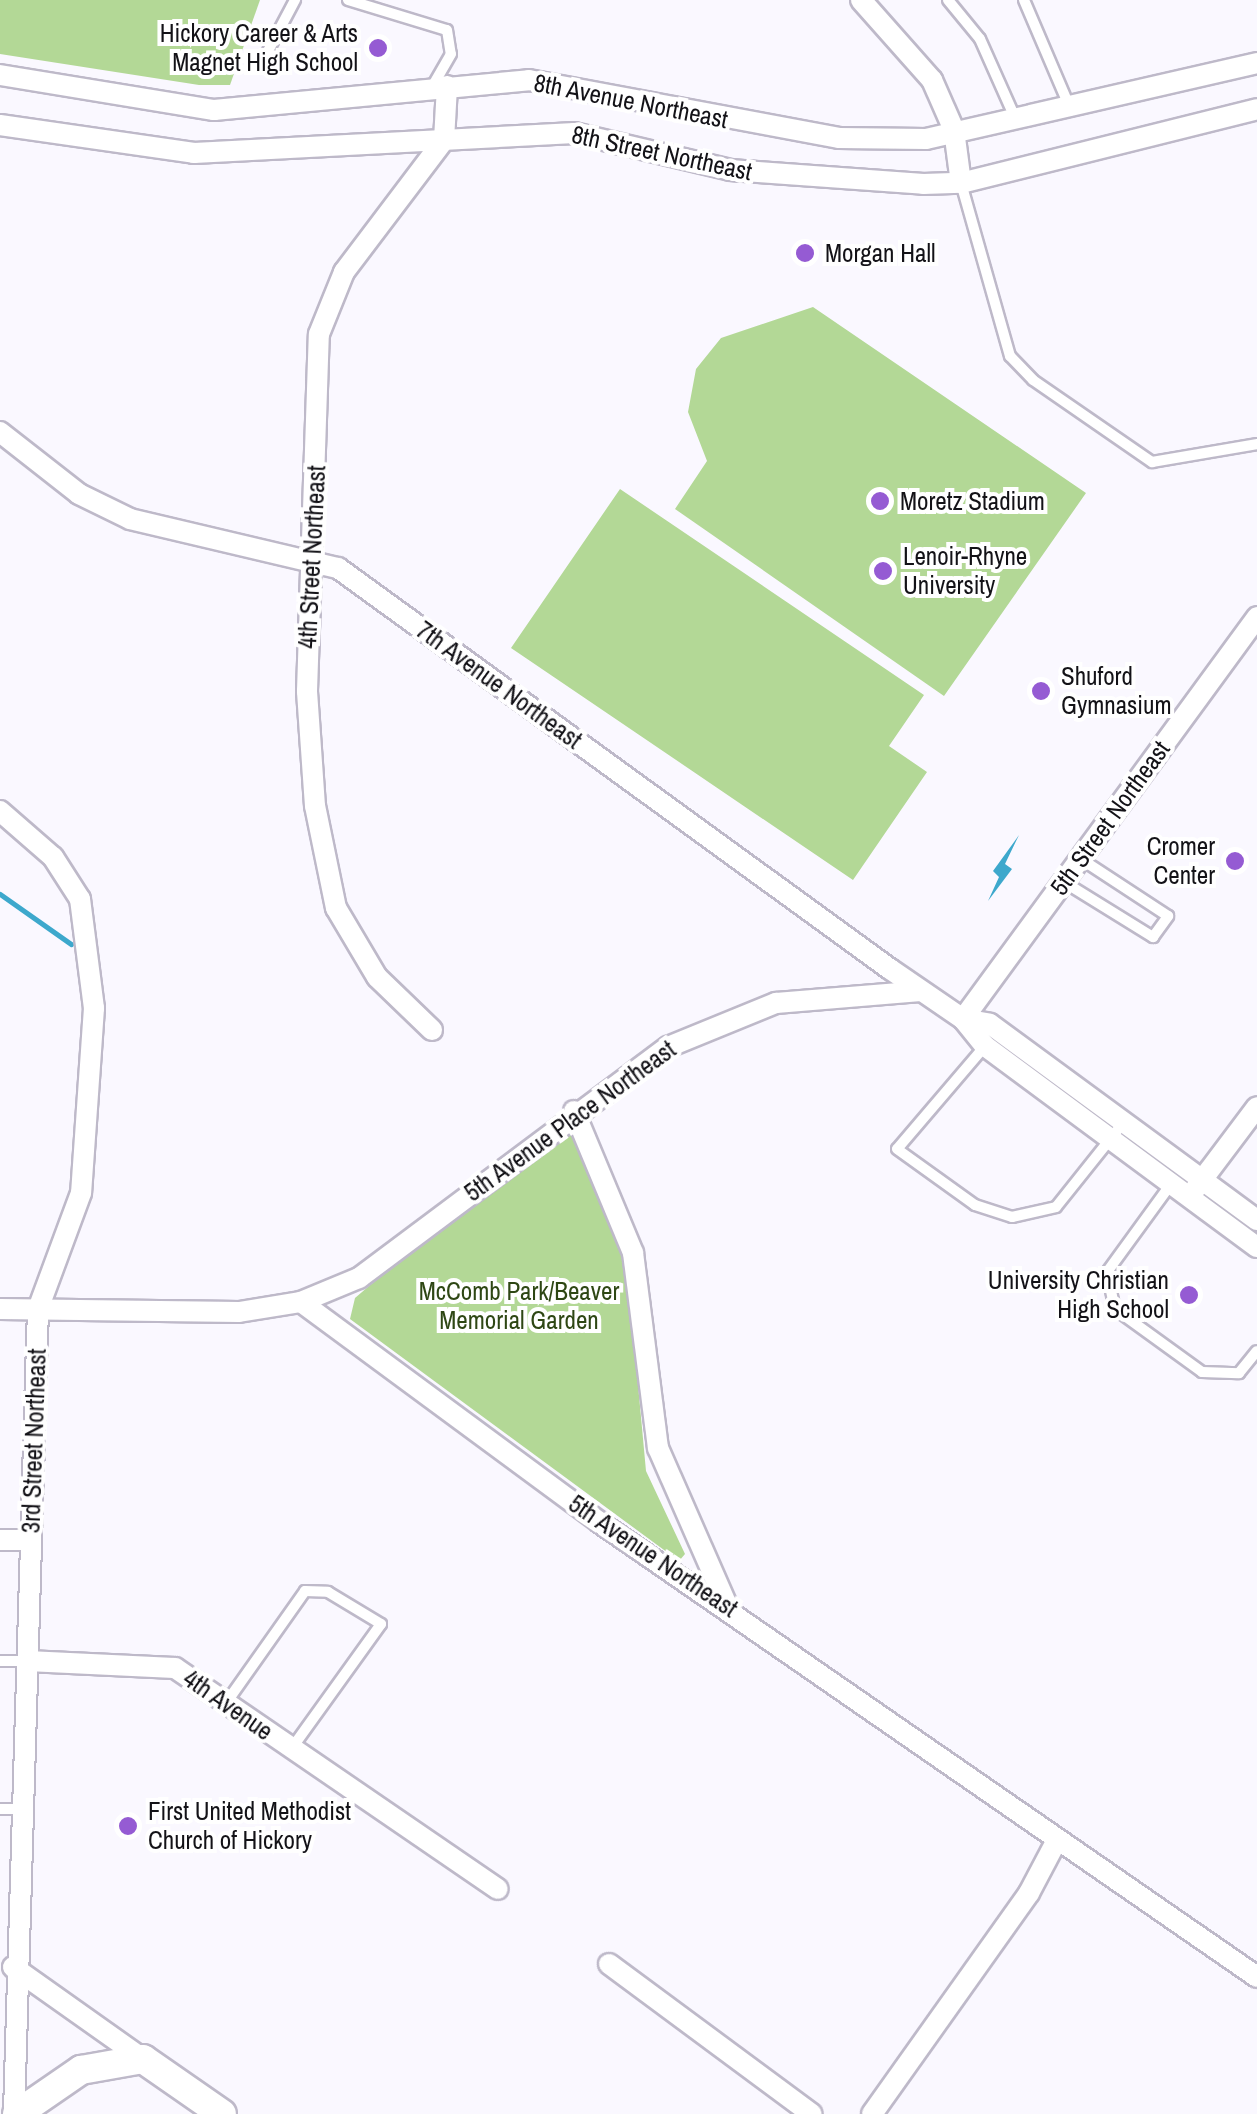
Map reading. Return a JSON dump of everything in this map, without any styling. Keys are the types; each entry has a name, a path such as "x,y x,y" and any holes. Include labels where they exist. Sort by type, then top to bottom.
{"main road":[{"path":"16,2114 81,2070 144,2059 222,2114"}],"street":[{"path":"861,0 932,80 955,137 961,183"},
{"name":"8th Avenue Northeast","path":"0,75 214,110 529,80 838,138 955,137 1257,63"},
{"path":"439,86 444,140"},
{"name":"8th Street Northeast","path":"0,124 194,153 574,132 789,178 961,183 1257,109"},
{"name":"4th Street Northeast","path":"432,1030 361,955 328,882 310,757 313,556 324,312 444,140"},
{"name":"7th Avenue Northeast","path":"0,432 79,494 130,519 313,556 963,1019 985,1046 1116,1131 1202,1180 1257,1220"},
{"name":"5th Street Northeast","path":"963,1019 1257,616"},
{"name":"3rd Street Northeast","path":"0,812 71,881 92,963 80,1194 38,1309 28,1661 11,1809 16,2114"},
{"name":"5th Avenue Place Northeast","path":"301,1302 359,1278 574,1111 668,1047 744,1013 830,993 921,991"},
{"name":"7th Avenue Northeast","path":"963,1019 990,1024 1116,1131 1171,1184 1257,1247"},
{"path":"1188,1198 1257,1107"},
{"path":"574,1111 633,1253 658,1448 727,1605"},
{"path":"0,1309 239,1312 301,1302"},
{"name":"5th Avenue Northeast","path":"301,1302 1057,1840 1257,1977"},
{"path":"0,1540 32,1540"},
{"name":"4th Avenue","path":"28,1661 163,1665 226,1702 498,1889"},
{"path":"872,2114 1029,1894 1057,1840"},
{"path":"609,1964 812,2114"},
{"path":"14,1966 144,2059"}],"lane":[{"path":"268,51 295,0"},
{"path":"348,0 447,30 451,54 439,86"},
{"path":"948,0 980,39 1017,122"},
{"path":"1024,0 1072,110"},
{"path":"961,183 1010,356 1034,380 1152,462 1257,444"},
{"path":"1064,882 1153,937 1168,916 1080,858"},
{"path":"985,1046 897,1149 976,1205 1012,1217 1066,1201 1116,1131"},
{"path":"1171,1184 1107,1272 1116,1309 1202,1372 1239,1373 1257,1351"},
{"path":"226,1702 306,1591 348,1604 381,1624 291,1750"},
{"path":"0,1661 28,1661"}],"green space":[{"path":"0,0 260,0 230,85 199,85 0,54"},
{"name":"Moretz Stadium","path":"813,307 1086,493 944,696 675,509 707,461 688,412 696,369 721,338"},
{"path":"620,489 924,695 889,746 927,772 853,880 511,648"},
{"name":"McComb Park/Beaver Memorial Garden","path":"567,1117 626,1255 646,1471 685,1554 679,1561 350,1319 355,1298"}],"water":[{"path":"1019,835 1005,864 1012,869 988,901 999,877 993,871"}],"waterway":[{"path":"0,894 71,944"}],"place":[{"name":"Hickory Career & Arts Magnet High School","path":"378,48"},
{"name":"Morgan Hall","path":"805,253"},
{"name":"Moretz Stadium","path":"880,501"},
{"name":"Lenoir-Rhyne University","path":"883,571"},
{"name":"Shuford Gymnasium","path":"1041,691"},
{"name":"Cromer Center","path":"1235,861"},
{"name":"University Christian High School","path":"1189,1295"},
{"name":"First United Methodist Church of Hickory","path":"128,1826"}]}
